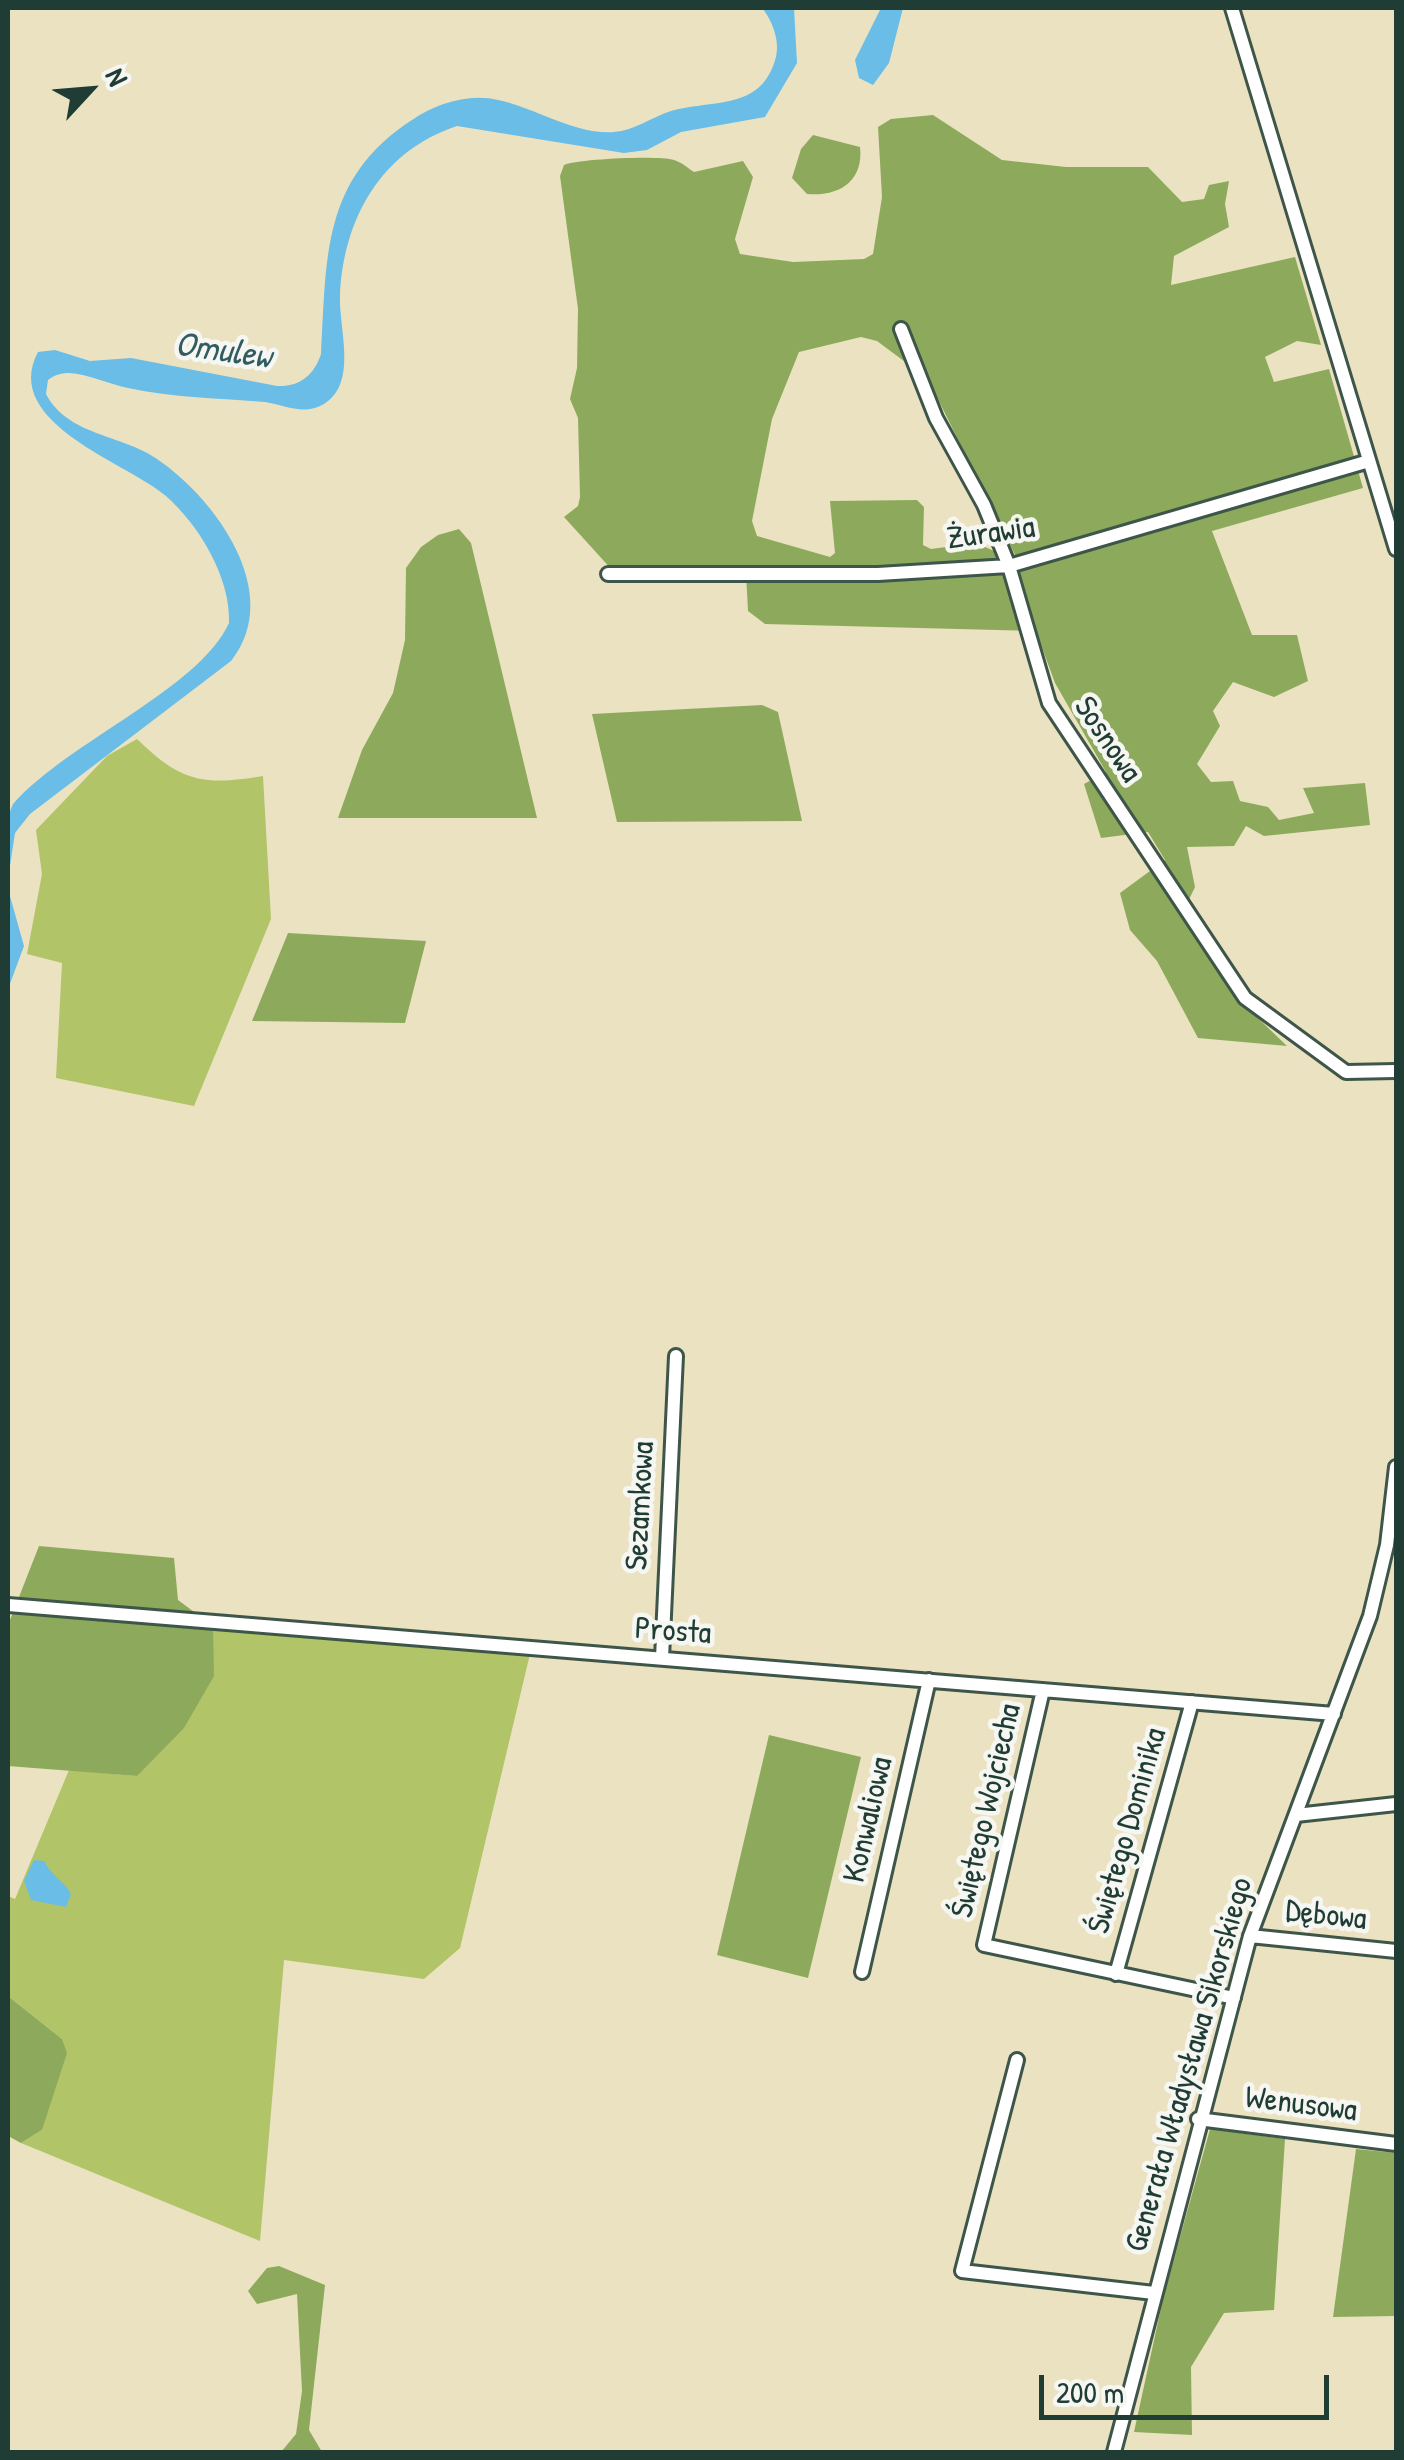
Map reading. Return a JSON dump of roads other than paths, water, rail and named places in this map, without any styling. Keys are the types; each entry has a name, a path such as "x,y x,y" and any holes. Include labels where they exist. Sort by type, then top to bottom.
{"street":[{"path":"1232,8 1396,549"},
{"name":"Sosnowa","path":"901,329 936,418 984,504 1009,566 1049,702 1245,998 1346,1072 1396,1072"},
{"name":"Żurawia","path":"608,574 862,574 1009,566 1369,462"},
{"name":"Sezamkowa","path":"662,1658 676,1356"},
{"name":"Generała Władysława Sikorskiego","path":"1114,2452 1198,2119 1250,1936 1370,1616 1387,1544 1396,1468"},
{"name":"Prosta","path":"8,1605 1334,1714"},
{"name":"Konwaliowa","path":"862,1972 929,1680"},
{"name":"Świętego Wojciecha","path":"1043,1690 984,1945 1116,1974"},
{"name":"Świętego Dominika","path":"1116,1974 1192,1702"},
{"path":"1296,1815 1396,1804"},
{"name":"Dębowa","path":"1250,1936 1396,1951"},
{"path":"1116,1974 1234,1998"},
{"path":"1017,2060 962,2271 1154,2292"},
{"name":"Wenusowa","path":"1198,2119 1396,2144"}],"water":[{"path":"762,8 794,8 797,63 765,117 681,132 647,150 624,153 457,126 407,152 371,192 349,241 340,297 344,370 334,395 324,404 302,409 265,402 162,394 69,373 48,380 46,394 68,418 157,459 201,498 236,550 247,578 251,607 246,635 231,661 30,814 15,833 8,879 8,816 13,804 66,759 190,671 229,623 219,571 201,537 178,508 148,483 74,438 52,420 37,400 31,377 38,352 55,350 90,361 131,358 277,386 299,382 310,374 321,354 328,253 335,223 360,168 382,143 421,114 464,99 498,100 599,132 628,129 671,111 734,100 760,87 776,57 774,31"},
{"path":"881,8 903,8 889,63 873,85 859,78 855,60"},
{"path":"8,889 24,946 8,989"},
{"path":"34,1860 44,1861 68,1889 71,1894 66,1907 31,1900 24,1881"}],"water label":[{"name":"Omulew","path":"223,352"}]}
